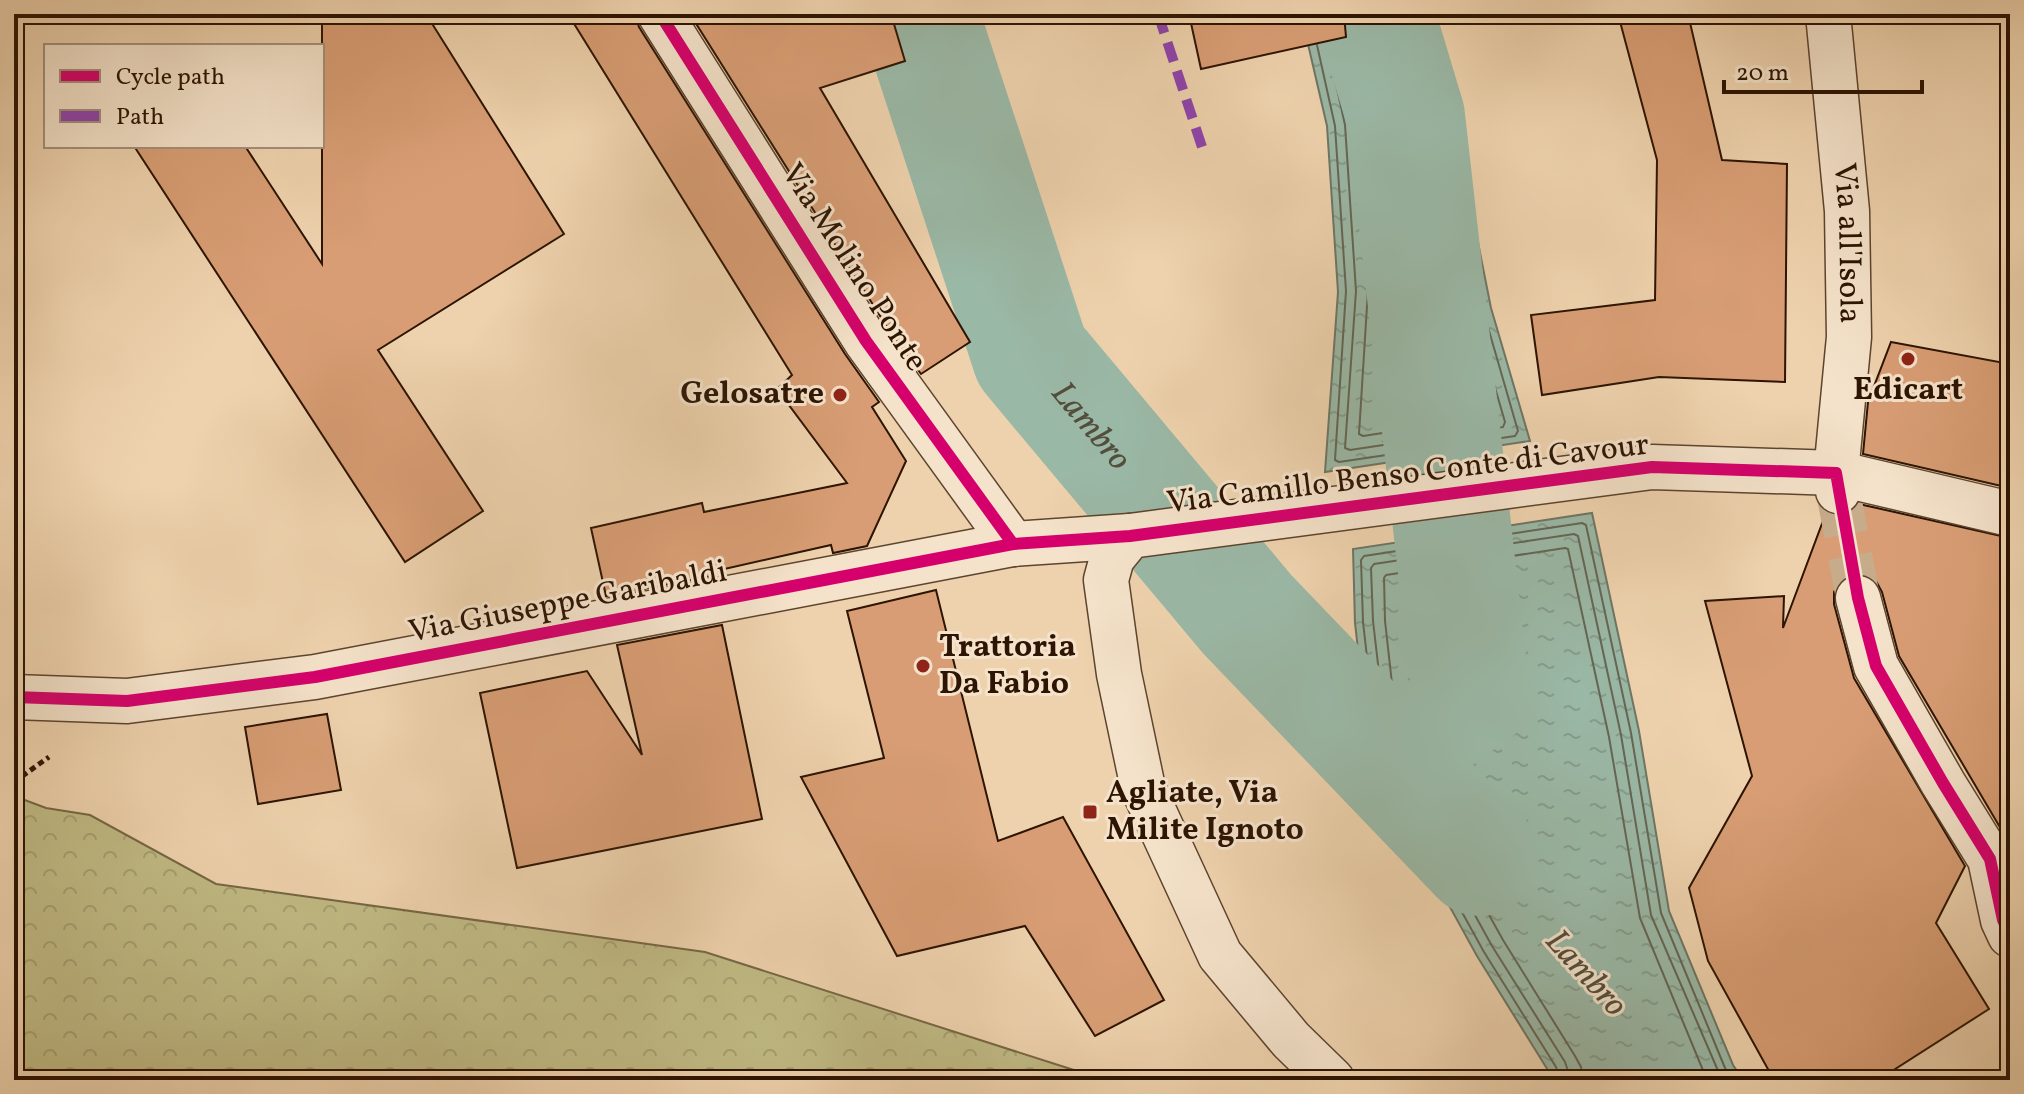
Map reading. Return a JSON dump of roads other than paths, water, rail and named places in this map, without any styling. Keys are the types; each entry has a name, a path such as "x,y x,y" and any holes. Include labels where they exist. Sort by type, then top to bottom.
{"street":[{"name":"Via Molino Ponte","path":"660,14 866,341 1013,544"},
{"name":"Via all'Isola","path":"1828,14 1847,211 1849,337 1837,482"},
{"name":"Via Camillo Benso Conte di Cavour","path":"1130,536 1652,467 1837,482 2010,514"},
{"name":"Via Giuseppe Garibaldi","path":"14,697 127,701 315,677 1013,544 1130,536"},
{"path":"1130,536 1112,558 1106,580 1119,674 1143,788 1220,955 1291,1040 1332,1080"},
{"path":"1858,598 1876,666 1943,783 2000,845 2003,920 2010,935"}],"water":[{"path":"1301,14 1428,14 1445,77 1491,308 1530,441 1325,472 1338,292 1327,126"},
{"path":"1592,513 1639,731 1669,911 1733,1065 1743,1080 1554,1080 1477,956 1371,764 1355,623 1353,549"}],"waterway":[{"name":"Lambro","path":"919,14 1031,356 1247,614 1480,857"},
{"name":"Lambro","path":"1375,14 1406,117 1471,695"}],"tunnel":[{"path":"1838,491 1858,598"}],"place":[{"name":"Edicart","path":"1908,359"},
{"name":"Gelosatre","path":"840,395"},
{"name":"Trattoria Da Fabio","path":"923,666"},
{"name":"Agliate, Via Milite Ignoto","path":"1090,812"}]}
